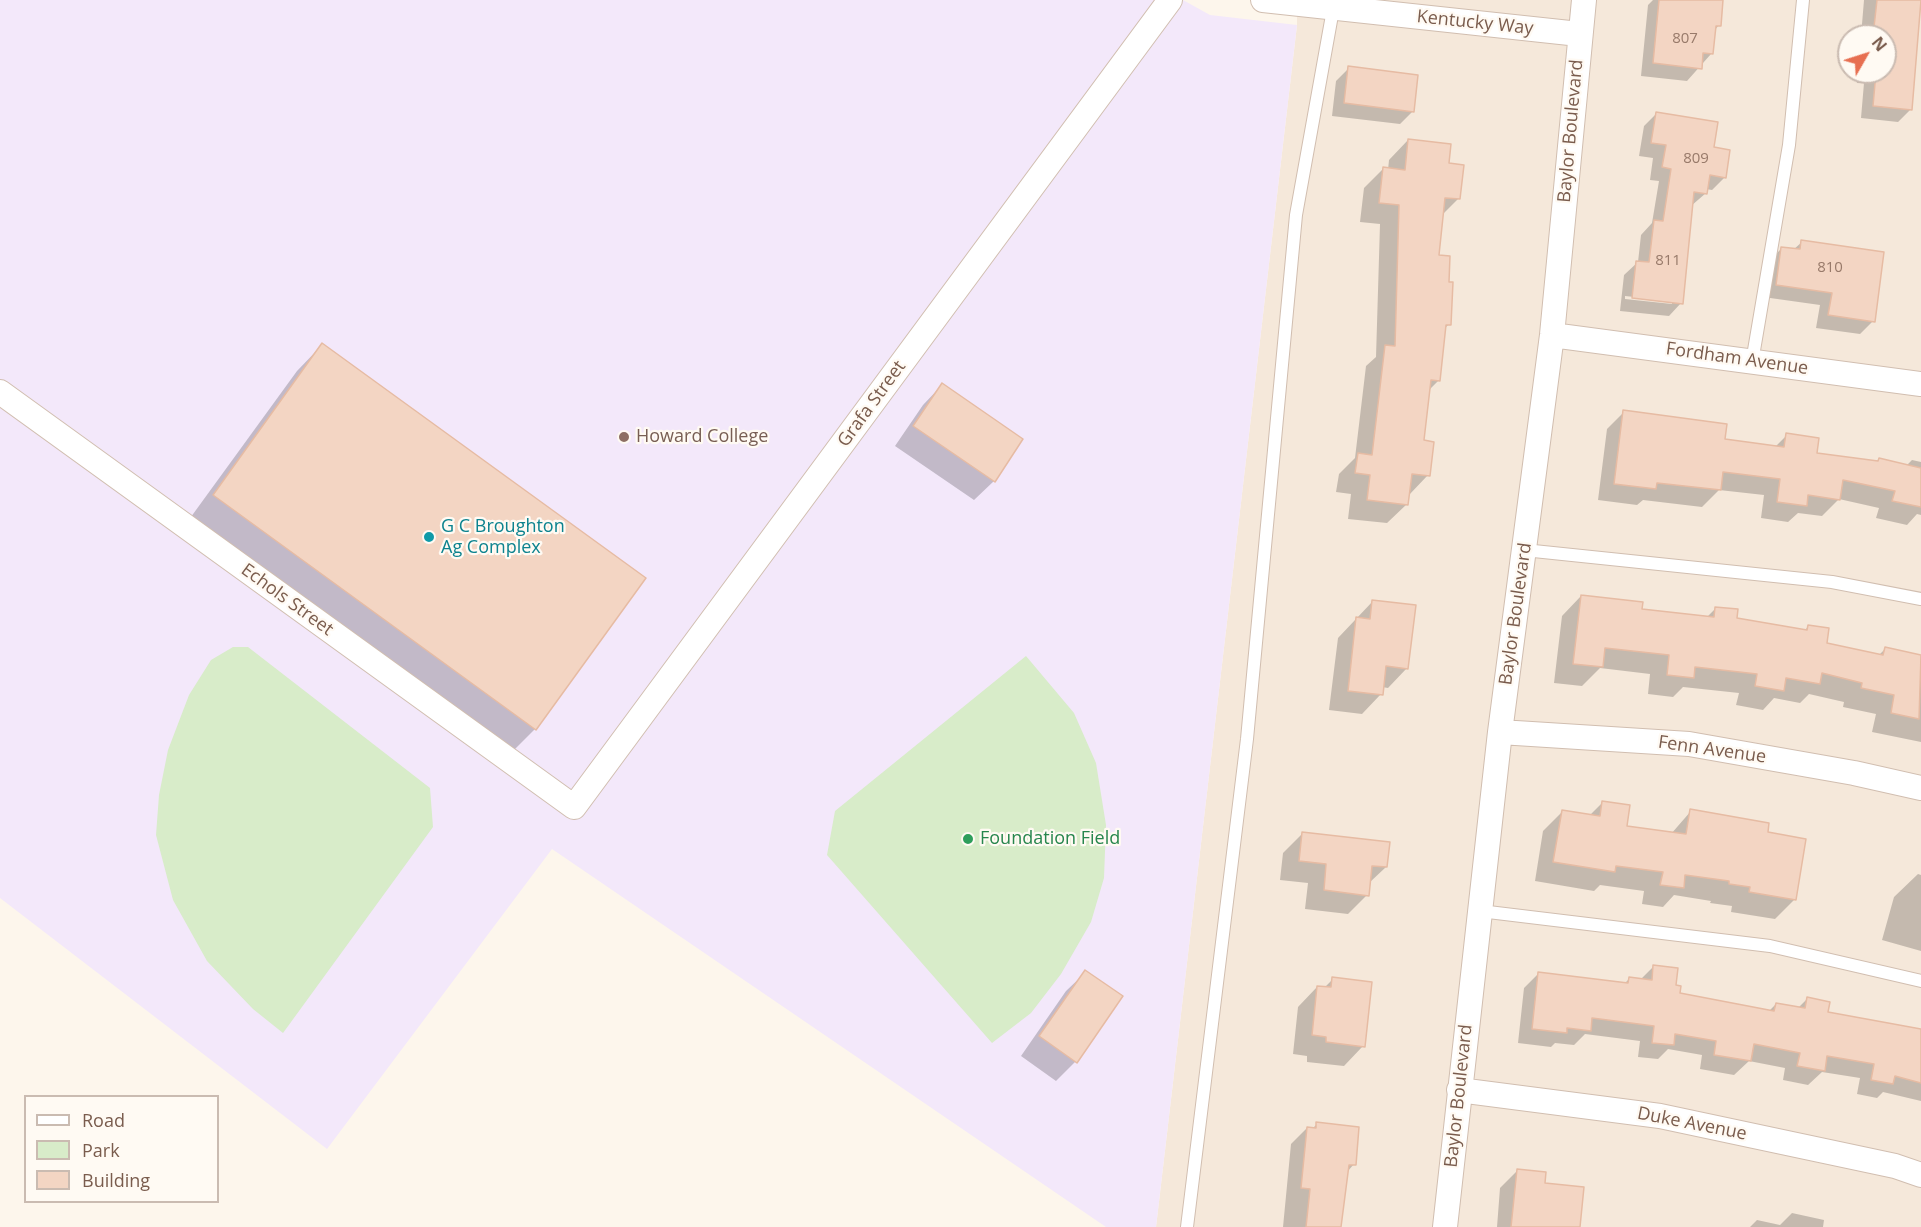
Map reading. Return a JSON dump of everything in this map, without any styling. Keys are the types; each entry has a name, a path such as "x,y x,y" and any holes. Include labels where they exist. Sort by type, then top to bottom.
{"street":[{"name":"Grafa Street","path":"574,807 1170,0"},
{"name":"Kentucky Way","path":"1263,0 1334,4 1579,34"},
{"name":"Baylor Boulevard","path":"1445,1227 1500,732 1552,335 1584,0"},
{"name":"Fordham Avenue","path":"1552,335 1921,384"},
{"name":"Echols Street","path":"0,392 574,807"},
{"name":"Fenn Avenue","path":"1500,732 1689,744 1854,773 1921,788"},
{"name":"Duke Avenue","path":"1459,1090 1660,1116 1895,1166 1921,1174"}],"lane":[{"path":"1752,362 1789,145 1803,0"},
{"path":"1188,1227 1246,739 1296,214 1334,4"},
{"path":"1524,550 1832,582 1921,599"},
{"path":"1480,911 1770,946 1921,981"}],"shaded area":[{"name":"Howard College","path":"0,0 1183,0 1210,15 1297,25 1156,1227 1106,1227 552,849 327,1149 0,898"},
{"path":"1297,0 1921,0 1921,1227 1156,1227 1297,25"}],"green space":[{"path":"233,647 248,647 430,788 433,827 283,1033 253,1009 207,961 173,900 156,835 159,795 168,750 189,695 211,660"},
{"name":"Foundation Field","path":"1026,656 1074,713 1096,763 1106,825 1104,878 1091,922 1061,974 1031,1013 992,1043 827,855 835,811"}],"building":[{"path":"1659,0 1723,0 1721,26 1716,26 1713,54 1703,53 1702,69 1653,63"},
{"path":"1877,0 1921,0 1912,110 1873,106 1875,84 1897,84 1897,24 1874,24"},
{"path":"1348,66 1418,75 1414,112 1344,103"},
{"path":"1656,112 1718,122 1714,147 1730,150 1726,178 1710,175 1707,194 1694,192 1683,304 1632,298 1636,261 1649,262 1654,220 1663,221 1671,169 1662,167 1666,145 1651,143"},
{"path":"1408,139 1451,144 1449,163 1464,165 1460,199 1445,198 1439,255 1450,256 1449,282 1453,282 1451,325 1446,325 1440,381 1431,380 1424,440 1434,442 1430,476 1412,474 1408,505 1367,500 1370,475 1355,473 1358,453 1372,455 1385,345 1395,346 1399,205 1379,203 1383,167 1405,170"},
{"path":"1801,240 1884,252 1875,322 1828,315 1832,293 1776,285 1781,247 1800,249"},
{"name":"G C Broughton Ag Complex","path":"322,343 646,578 536,730 213,495"},
{"path":"942,383 1023,439 995,482 913,426"},
{"path":"1623,410 1727,424 1725,439 1784,447 1786,433 1819,438 1817,453 1878,461 1879,458 1921,468 1921,507 1892,501 1895,491 1843,480 1840,500 1808,495 1807,506 1777,502 1780,479 1723,472 1721,490 1657,483 1656,489 1614,484"},
{"path":"1581,595 1643,602 1642,609 1714,617 1715,607 1738,609 1737,618 1807,630 1808,625 1829,628 1827,643 1883,655 1885,647 1921,655 1919,719 1891,713 1894,695 1861,688 1862,683 1822,673 1820,684 1786,678 1784,691 1755,686 1757,674 1695,667 1694,678 1667,675 1669,655 1605,648 1603,667 1573,664"},
{"path":"1372,600 1416,605 1408,669 1386,666 1383,695 1348,691 1356,617 1370,619"},
{"path":"1602,801 1630,805 1627,826 1686,834 1690,809 1769,823 1768,832 1806,839 1796,900 1749,892 1750,887 1729,884 1729,881 1685,875 1684,888 1660,885 1663,872 1616,866 1615,872 1553,862 1562,810 1600,816"},
{"path":"1302,832 1390,842 1387,867 1372,866 1369,896 1324,890 1326,864 1299,861"},
{"path":"1653,965 1678,968 1676,985 1681,986 1680,993 1774,1011 1776,1003 1805,1008 1807,997 1830,1002 1828,1012 1921,1029 1921,1083 1895,1076 1893,1084 1871,1080 1874,1064 1827,1056 1825,1071 1797,1066 1800,1053 1754,1044 1751,1061 1714,1055 1716,1041 1675,1034 1674,1045 1652,1043 1654,1026 1592,1018 1591,1031 1567,1028 1567,1033 1532,1029 1538,972 1628,983 1629,977 1652,980"},
{"path":"1085,970 1123,996 1077,1063 1039,1036"},
{"path":"1332,977 1372,982 1365,1047 1326,1042 1326,1037 1312,1035 1317,986 1331,987"},
{"path":"1316,1122 1359,1127 1356,1165 1349,1165 1341,1227 1306,1227 1310,1189 1301,1188 1307,1127 1316,1128"},
{"path":"1517,1169 1546,1172 1545,1183 1584,1187 1580,1227 1511,1227"}],"place":[{"name":"Howard College","path":"624,437"},
{"name":"G C Broughton Ag Complex","path":"429,537"},
{"name":"Foundation Field","path":"968,839"}]}
